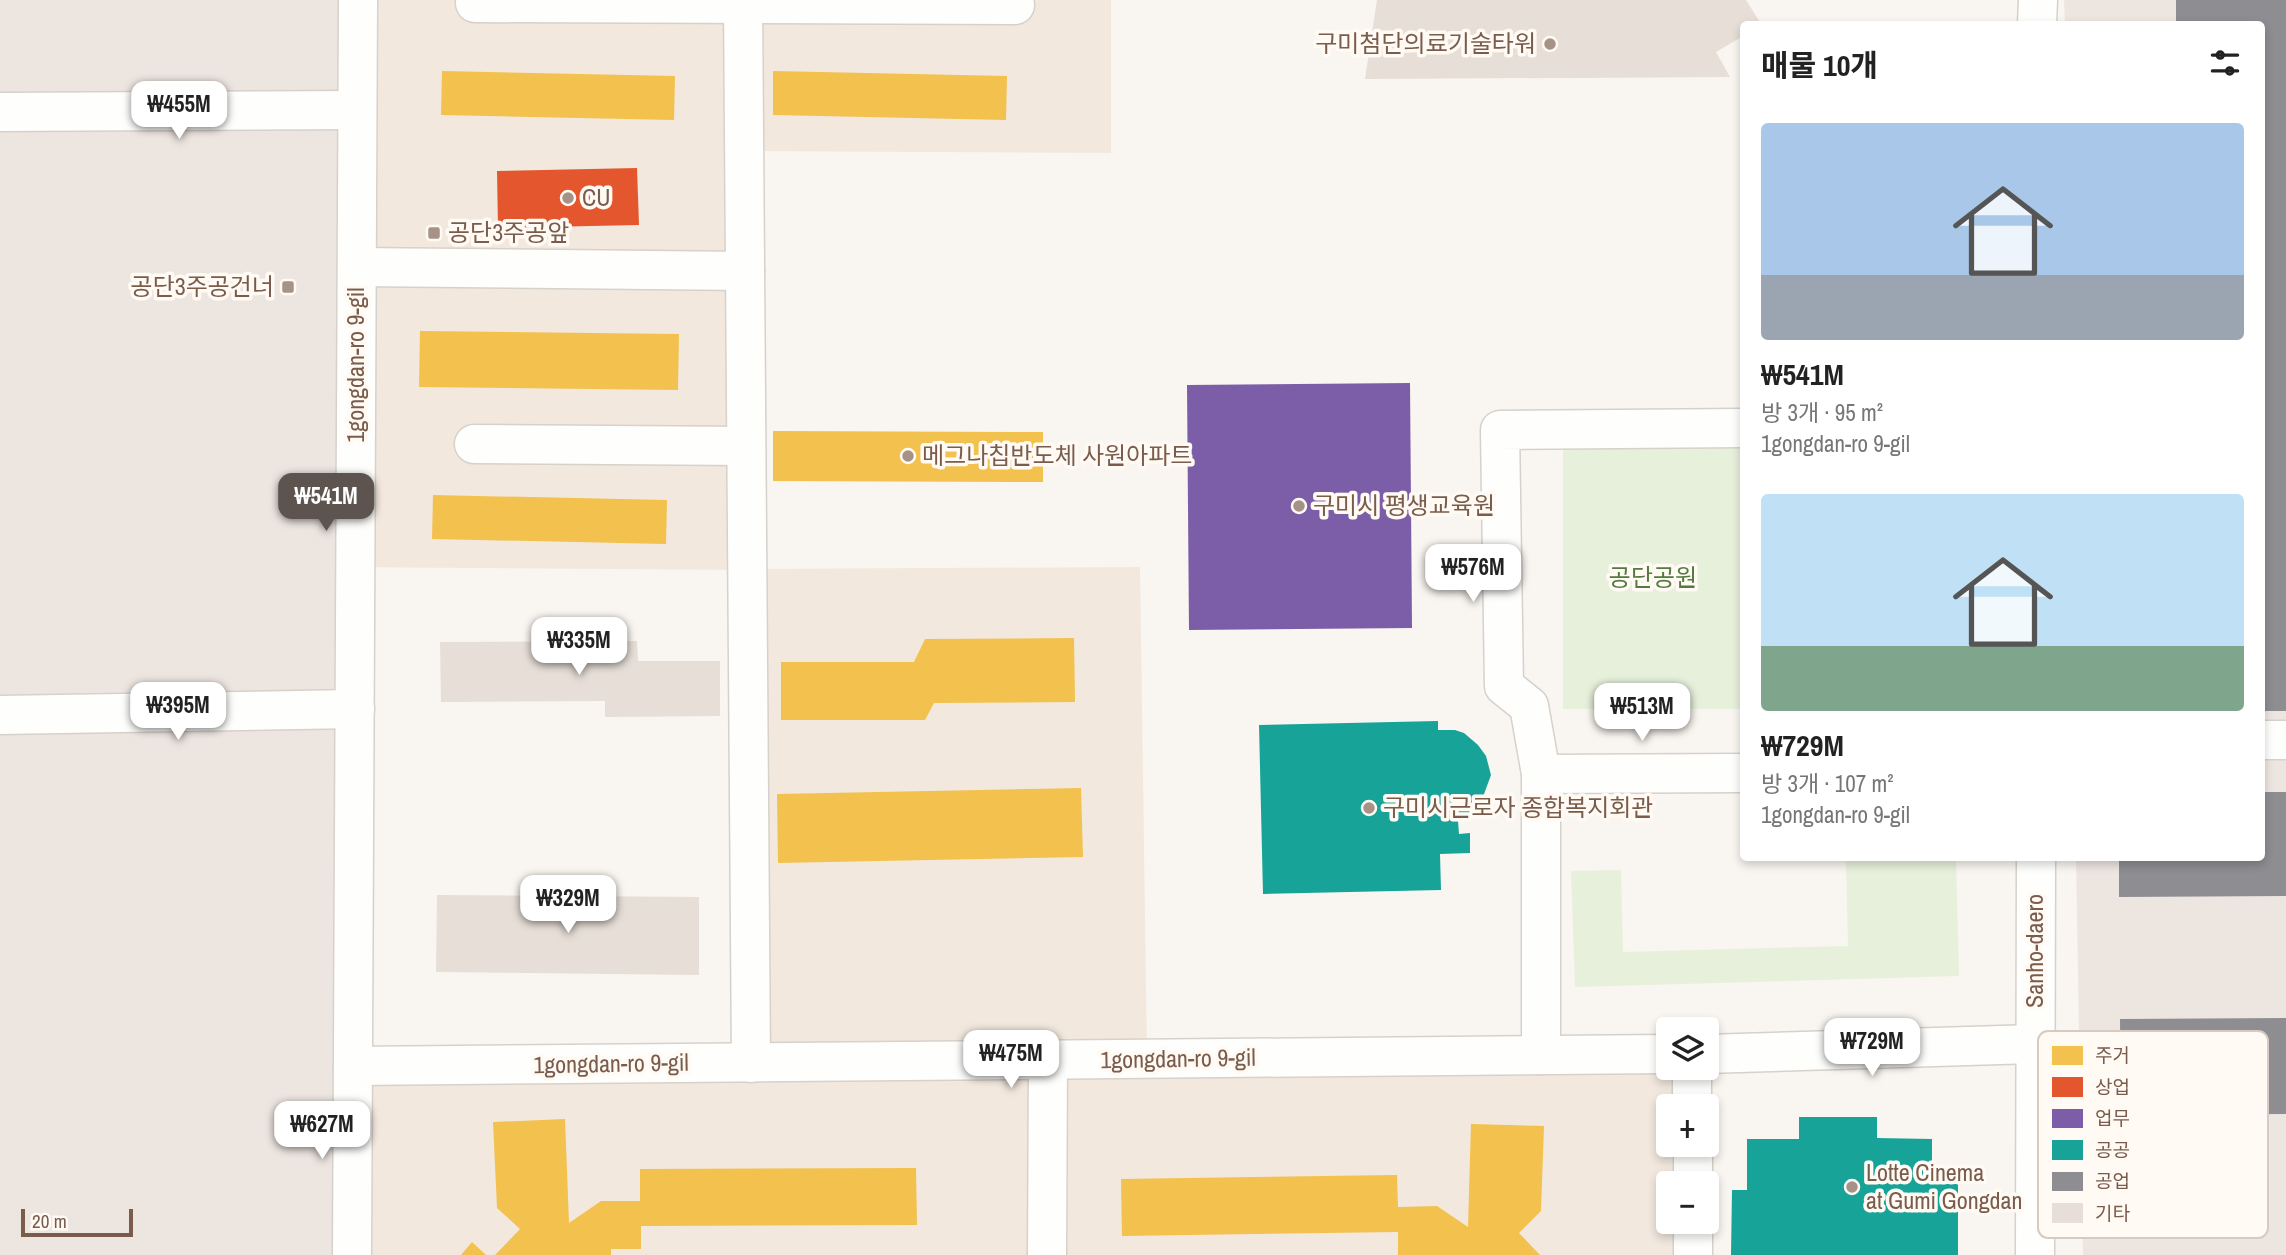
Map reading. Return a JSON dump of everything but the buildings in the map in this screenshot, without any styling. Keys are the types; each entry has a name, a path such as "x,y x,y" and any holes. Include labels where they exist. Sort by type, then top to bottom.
{"street":[{"name":"1gongdan-ro 9-gil","path":"352,1255 358,0"},
{"path":"2038,0 2038,21"},
{"path":"743,2 751,1063"},
{"path":"475,3 1015,5"},
{"path":"0,112 357,110"},
{"path":"357,267 745,271"},
{"path":"1541,1055 1541,774 1529,706 1504,686 1500,430 1740,428"},
{"path":"474,444 746,446"},
{"path":"0,715 355,709"},
{"path":"2265,740 2286,740"},
{"path":"1541,774 1740,773"},
{"name":"Sanho-daero","path":"2035,1255 2036,861"},
{"path":"1719,1054 2035,1044"},
{"name":"1gongdan-ro 9-gil","path":"353,1066 1656,1054"},
{"path":"1047,1255 1048,1060"},
{"path":"1693,1234 1693,1255"}],"shaded area":[{"path":"0,0 358,0 352,1255 0,1255"},
{"path":"358,0 1111,0 1111,153 744,151 747,569 1140,567 1147,1059 1656,1067 1656,1080 1692,1080 1692,1094 1656,1094 1656,1157 1693,1157 1693,1171 1656,1171 1656,1234 1693,1234 1693,1255 351,1255 353,1066 750,1063 747,570 355,567"},
{"path":"2064,0 2286,0 2286,1255 2083,1255 2083,1238 2268,1238 2268,1031 2079,1031 2076,861 2265,861 2265,21 2065,21"}],"green space":[{"name":"공단공원","path":"1563,446 1740,446 1740,709 1563,709"},
{"path":"1846,861 1956,861 1959,976 1575,987 1571,871 1621,870 1623,952 1848,946"}],"place":[{"name":"구미첨단의료기술타워","path":"1550,44"},
{"name":"CU","path":"568,198"},
{"name":"공단3주공앞","path":"434,233"},
{"name":"공단3주공건너","path":"288,287"},
{"name":"메그나칩반도체 사원아파트","path":"908,456"},
{"name":"구미시 평생교육원","path":"1299,506"},
{"name":"구미시근로자 종합복지회관","path":"1369,808"},
{"name":"Lotte Cinema at Gumi Gongdan","path":"1852,1187"}]}
